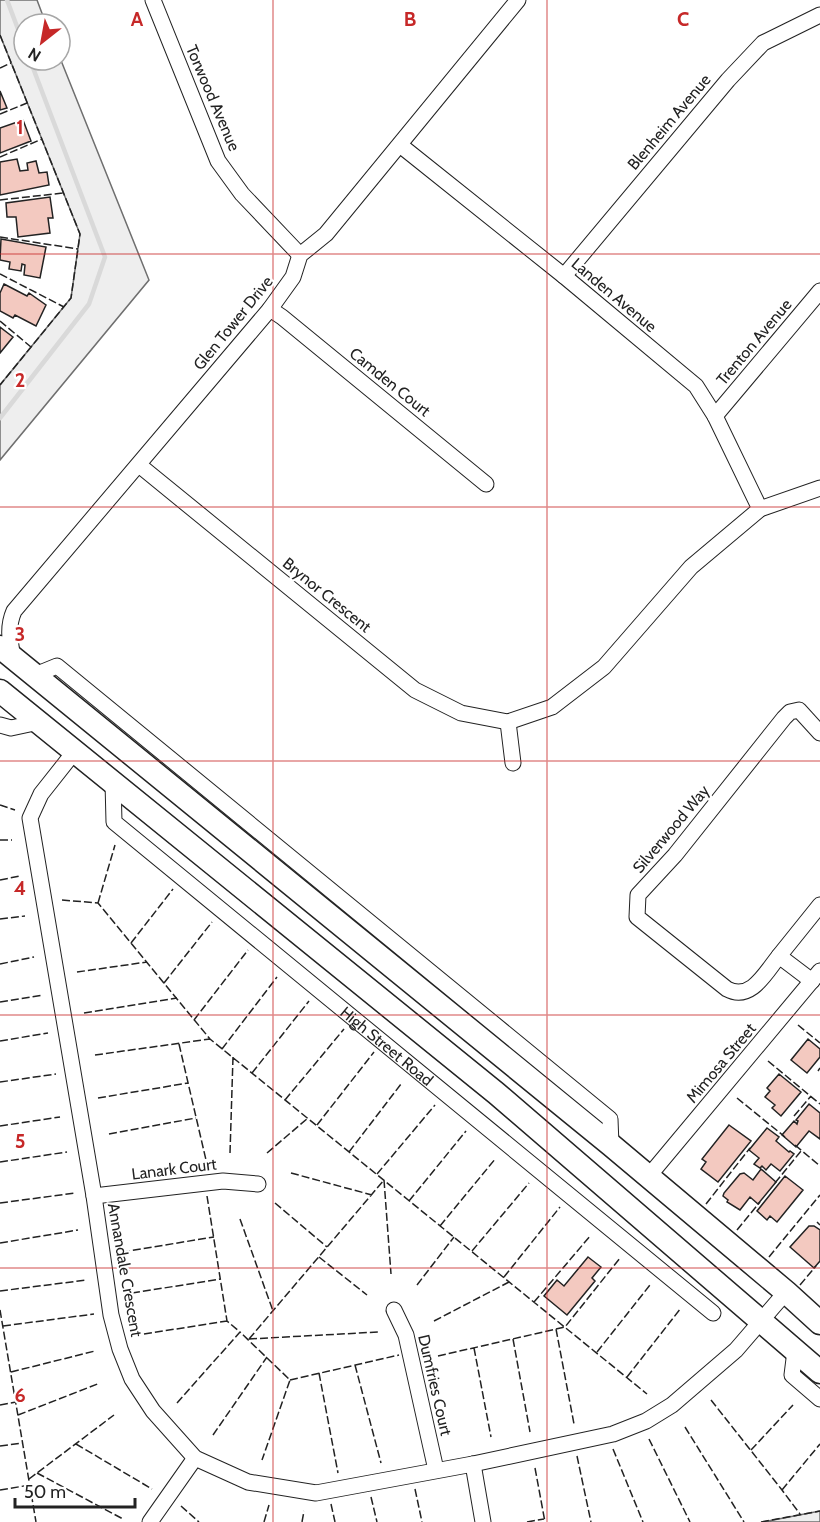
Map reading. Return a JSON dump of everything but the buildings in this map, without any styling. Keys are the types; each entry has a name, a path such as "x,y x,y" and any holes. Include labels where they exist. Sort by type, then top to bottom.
{"main road":[{"path":"7,652 611,1145 820,1323"},
{"name":"High Street Road","path":"0,691 496,1093 820,1372"},
{"path":"714,1281 735,1249"}],"street":[{"name":"Torwood Avenue","path":"153,0 218,161 242,194 300,255"},
{"name":"Glen Tower Drive","path":"7,652 11,618 7,614 139,465 270,309 293,277 300,255 326,234 518,0"},
{"name":"Blenheim Avenue","path":"564,276 728,80 763,43 820,15"},
{"name":"Landen Avenue","path":"400,145 564,276 696,386 715,416 760,509"},
{"name":"Trenton Avenue","path":"715,416 820,291"},
{"name":"Camden Court","path":"270,309 486,484"},
{"name":"Brynor Crescent","path":"139,465 415,690 461,713 508,722"},
{"path":"513,763 508,722 552,706 604,667 691,567 760,509 820,488"},
{"name":"Silverwood Way","path":"820,733 799,710 790,712 675,855 638,895 637,917 735,993 747,991 753,987 820,905"},
{"path":"0,725 11,728 39,722"},
{"name":"Annandale Crescent","path":"75,751 41,794 30,818 94,1196 111,1315 132,1379 153,1411 195,1458 248,1482 316,1493 473,1464 613,1434 646,1421 672,1405 728,1357 761,1323 786,1292"},
{"name":"High Street Road","path":"113,782 114,822 713,1313"},
{"path":"779,956 816,976"},
{"name":"Mimosa Street","path":"648,1177 816,976"},
{"name":"Lanark Court","path":"94,1196 223,1181 258,1184"},
{"path":"692,1295 714,1281"},
{"name":"Dumfries Court","path":"394,1310 406,1335 436,1470"},
{"path":"795,1351 792,1375 820,1399"},
{"path":"150,1522 195,1458"},
{"path":"473,1464 483,1522"}],"shaded area":[{"path":"0,0 37,0 42,12 12,12 12,65 0,35"},
{"path":"15,72 66,72 149,280 0,460 0,385 71,298 80,234"},
{"path":"820,1511 820,1522 763,1522"}],"waterway":[{"path":"7,0 12,13"},
{"path":"0,418 89,304 105,257 35,72"}],"fence":[{"path":"0,35 80,234 71,298 0,385"},
{"path":"0,68 11,63"},
{"path":"0,114 27,103"},
{"path":"0,157 42,139"},
{"path":"0,200 63,193"},
{"path":"0,237 78,249"},
{"path":"0,274 64,307"},
{"path":"0,321 31,347"},
{"path":"0,805 15,810"},
{"path":"0,840 12,840"},
{"path":"98,903 115,845"},
{"path":"0,880 20,876"},
{"path":"131,943 173,889"},
{"path":"62,900 98,903 210,1039 647,1394"},
{"path":"0,919 25,916"},
{"path":"164,983 212,922"},
{"path":"194,1020 248,950"},
{"path":"0,964 34,957"},
{"path":"77,972 147,962"},
{"path":"222,1049 277,977"},
{"path":"0,1002 43,995"},
{"path":"84,1013 177,998"},
{"path":"252,1073 309,1001"},
{"path":"798,1025 820,1043"},
{"path":"285,1100 344,1029"},
{"path":"0,1041 48,1033"},
{"path":"95,1055 210,1039"},
{"path":"179,1044 206,1160"},
{"path":"317,1125 374,1052"},
{"path":"230,1153 233,1057"},
{"path":"768,1061 820,1104"},
{"path":"0,1082 56,1074"},
{"path":"98,1098 188,1083"},
{"path":"349,1152 401,1084"},
{"path":"794,1116 811,1096"},
{"path":"737,1098 785,1137"},
{"path":"377,1174 435,1105"},
{"path":"0,1126 60,1117"},
{"path":"109,1134 196,1118"},
{"path":"267,1153 308,1118"},
{"path":"409,1201 466,1131"},
{"path":"795,1145 820,1166"},
{"path":"706,1204 750,1148"},
{"path":"775,1183 801,1151"},
{"path":"0,1162 67,1152"},
{"path":"440,1226 496,1158"},
{"path":"291,1173 372,1195"},
{"path":"384,1180 391,1274"},
{"path":"249,1339 384,1180"},
{"path":"472,1251 529,1183"},
{"path":"0,1203 75,1193"},
{"path":"769,1257 820,1195"},
{"path":"207,1196 227,1321 240,1332"},
{"path":"737,1230 760,1202"},
{"path":"275,1203 327,1247"},
{"path":"504,1277 560,1207"},
{"path":"240,1219 273,1311"},
{"path":"817,1222 820,1225"},
{"path":"0,1243 78,1230"},
{"path":"534,1302 591,1235"},
{"path":"122,1252 214,1237"},
{"path":"417,1285 454,1237"},
{"path":"319,1257 367,1295"},
{"path":"438,1356 565,1327 620,1258"},
{"path":"800,1285 816,1266"},
{"path":"132,1293 221,1279"},
{"path":"0,1291 87,1280"},
{"path":"434,1321 509,1282"},
{"path":"597,1352 650,1285"},
{"path":"627,1377 681,1308"},
{"path":"0,1310 36,1522"},
{"path":"3,1326 94,1314"},
{"path":"144,1334 227,1321"},
{"path":"556,1329 574,1424"},
{"path":"177,1403 240,1332 290,1380 262,1460"},
{"path":"249,1339 378,1332"},
{"path":"513,1339 530,1432"},
{"path":"474,1348 491,1437"},
{"path":"11,1372 95,1351"},
{"path":"290,1380 399,1355"},
{"path":"213,1435 267,1357"},
{"path":"355,1365 381,1463"},
{"path":"319,1373 338,1473"},
{"path":"18,1415 100,1383"},
{"path":"711,1400 800,1514"},
{"path":"0,1405 16,1402"},
{"path":"751,1450 793,1405"},
{"path":"29,1479 114,1415"},
{"path":"685,1427 744,1522"},
{"path":"649,1439 690,1522"},
{"path":"0,1446 23,1443"},
{"path":"76,1444 152,1489"},
{"path":"782,1490 820,1444"},
{"path":"613,1449 643,1522"},
{"path":"577,1456 591,1522"},
{"path":"535,1468 545,1522"},
{"path":"37,1473 123,1519"},
{"path":"0,1490 30,1485"},
{"path":"415,1489 422,1522"},
{"path":"371,1497 377,1522"},
{"path":"331,1504 335,1522"},
{"path":"264,1522 269,1505"},
{"path":"181,1506 199,1522"},
{"path":"302,1522 304,1511"},
{"path":"761,1522 820,1511"},
{"path":"527,1522 544,1519"}]}
